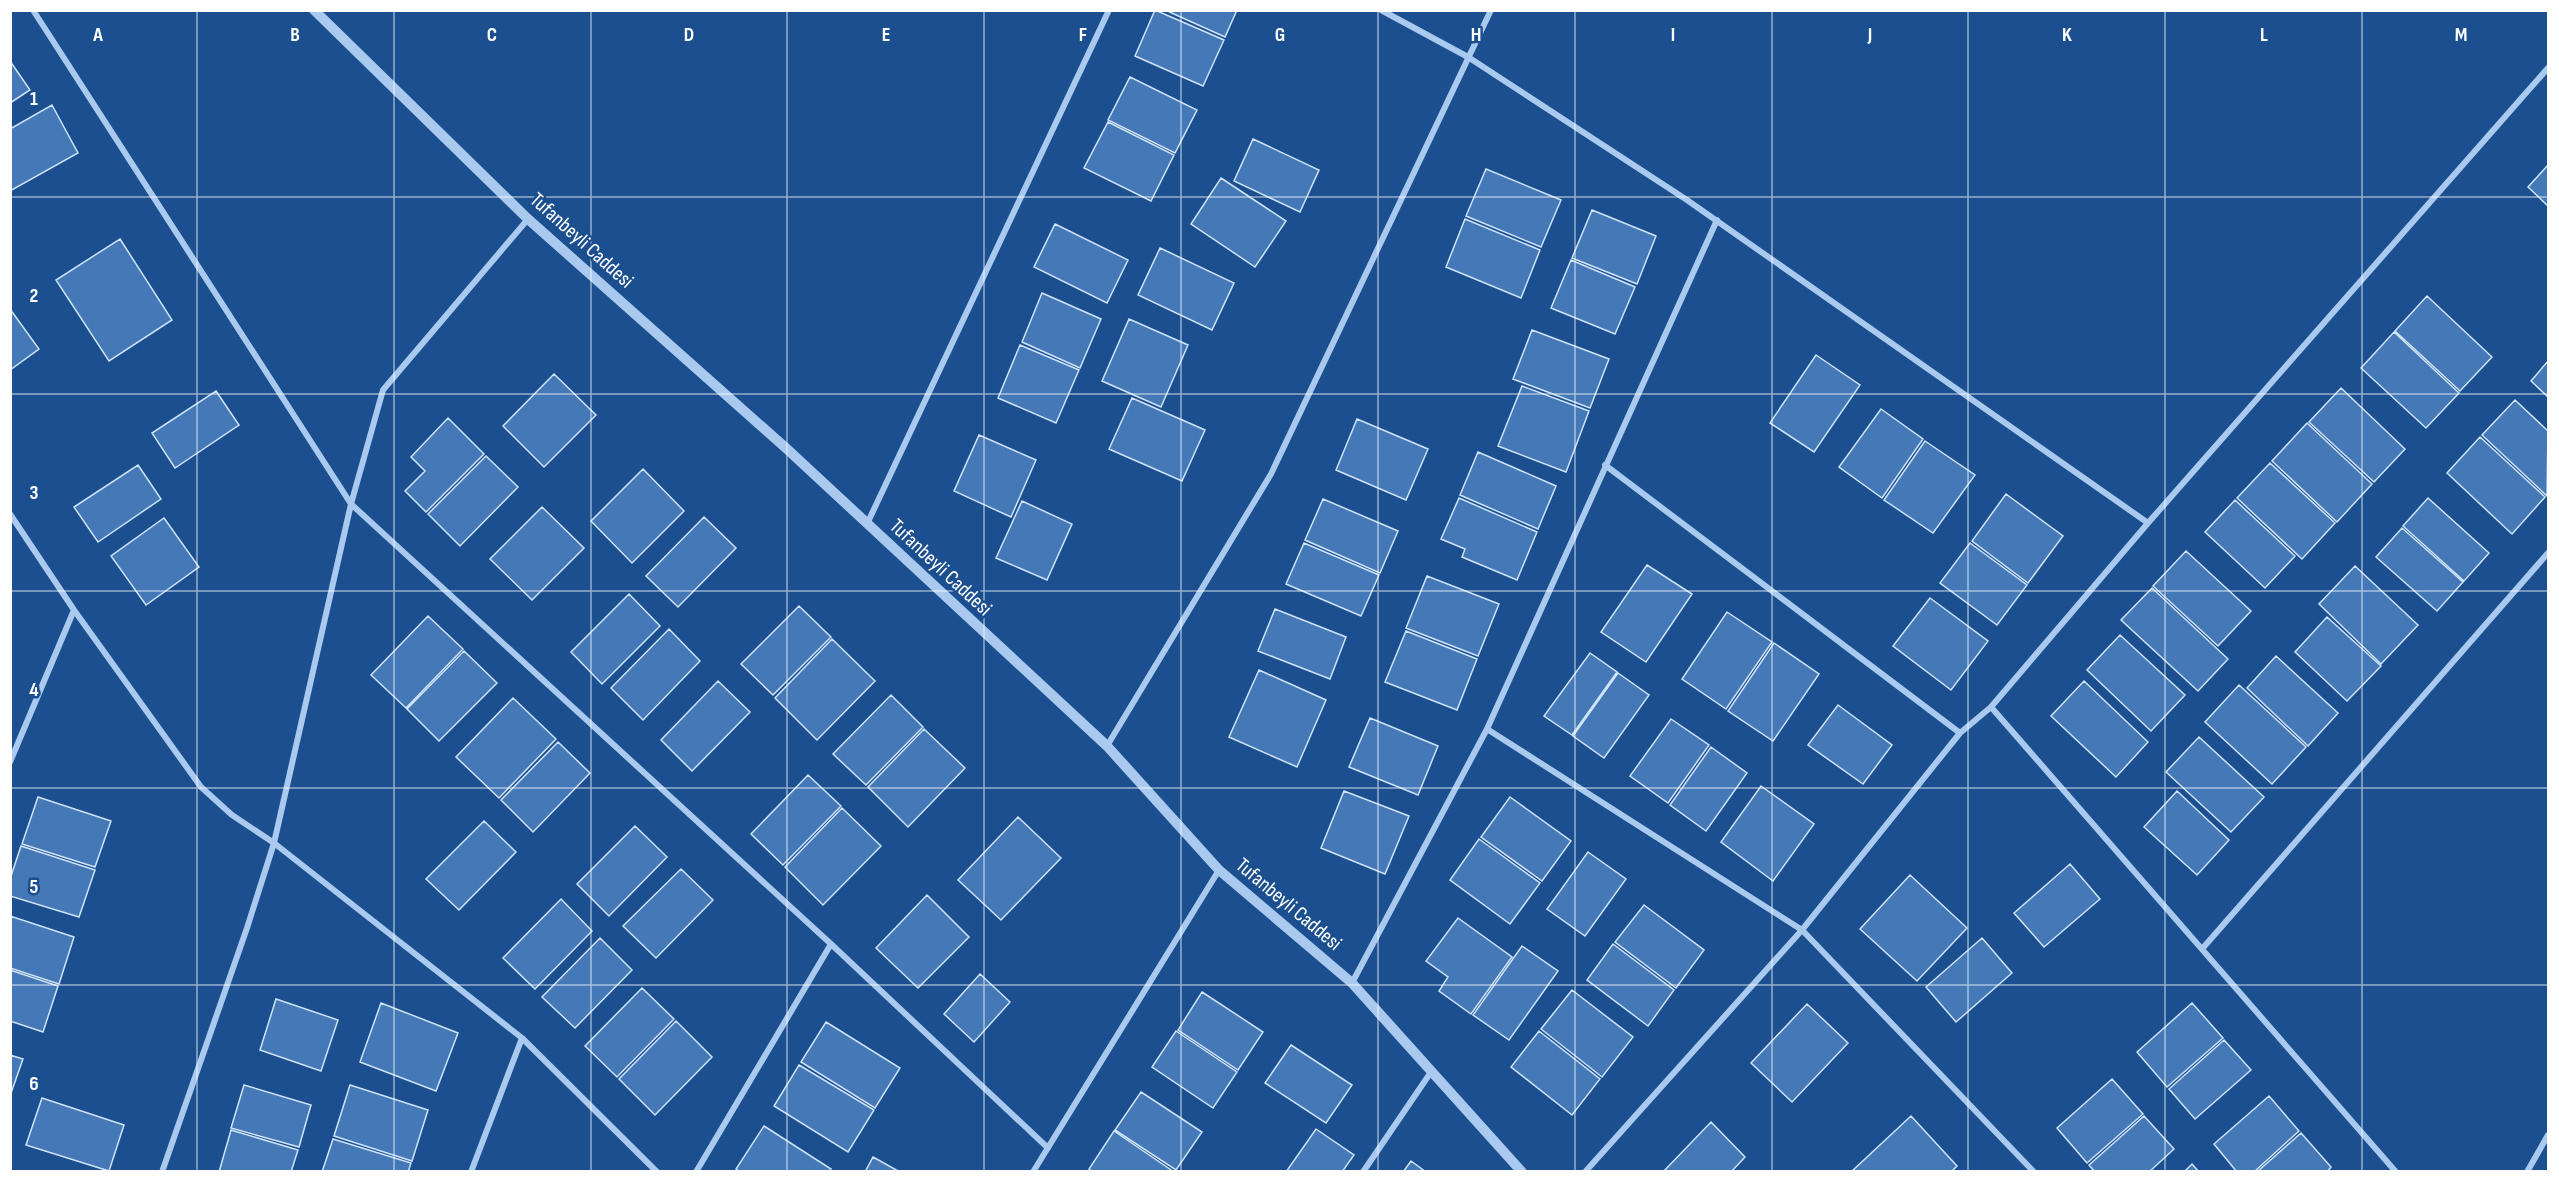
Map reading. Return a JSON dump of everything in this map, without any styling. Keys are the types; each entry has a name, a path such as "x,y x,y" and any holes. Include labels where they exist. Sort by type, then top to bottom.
{"street":[{"path":"33,10 351,504 831,944 1048,1148"},
{"name":"Tufanbeyli Caddesi","path":"314,10 528,219 787,449 1107,746 1219,870 1352,983 1522,1172"},
{"path":"1381,10 1468,57 1717,220 2148,523"},
{"path":"1107,746 1271,474 1491,10"},
{"path":"867,525 1107,11"},
{"path":"1585,1172 1802,930 1960,733 1991,707 2148,523 2548,68"},
{"path":"162,1172 248,928 274,843 351,504 383,390 528,219"},
{"path":"1352,983 1487,729 1717,220"},
{"path":"1605,465 1960,733"},
{"path":"10,514 74,610 201,787 232,815 274,843 522,1038 657,1172"},
{"path":"2202,949 2548,553"},
{"path":"10,762 74,610"},
{"path":"1991,707 2396,1172"},
{"path":"1487,729 1802,930 2034,1172"},
{"path":"10,745 15,752"},
{"path":"1033,1172 1219,870"},
{"path":"696,1172 831,944"},
{"path":"471,1172 522,1038"},
{"path":"1363,1172 1431,1072"},
{"path":"2527,1172 2548,1135"}],"building":[{"path":"1155,10 1224,40 1203,86 1135,56"},
{"path":"1165,10 1237,10 1225,37"},
{"path":"10,61 30,90 10,103"},
{"path":"1130,77 1197,110 1175,153 1108,120"},
{"path":"52,105 78,153 10,191 10,129"},
{"path":"1108,122 1174,155 1151,201 1084,168"},
{"path":"1253,139 1319,170 1300,212 1234,181"},
{"path":"2548,165 2548,206 2528,187"},
{"path":"1486,169 1561,200 1541,247 1466,216"},
{"path":"1221,178 1286,221 1255,267 1191,224"},
{"path":"1592,210 1656,236 1637,284 1572,258"},
{"path":"1465,219 1540,250 1521,298 1446,267"},
{"path":"1055,224 1128,260 1107,303 1034,267"},
{"path":"120,239 172,320 109,361 56,280"},
{"path":"1160,248 1234,283 1212,330 1138,295"},
{"path":"1571,260 1635,287 1615,334 1551,308"},
{"path":"1042,293 1101,319 1080,368 1022,342"},
{"path":"2427,296 2492,357 2460,391 2395,331"},
{"path":"10,309 39,349 10,370"},
{"path":"1129,319 1188,345 1161,407 1102,381"},
{"path":"1532,330 1609,359 1590,408 1513,379"},
{"path":"2394,332 2459,393 2426,428 2361,368"},
{"path":"1020,345 1079,370 1056,423 998,398"},
{"path":"1816,355 1860,385 1814,452 1770,423"},
{"path":"2548,361 2548,397 2531,381"},
{"path":"554,374 596,415 544,467 503,426"},
{"path":"1522,386 1589,411 1566,472 1498,446"},
{"path":"2341,388 2405,449 2374,482 2309,422"},
{"path":"216,391 239,425 175,468 152,433"},
{"path":"1132,398 1205,430 1182,481 1109,449"},
{"path":"2515,400 2548,431 2547,496 2482,435"},
{"path":"1881,409 1923,439 1882,498 1839,467"},
{"path":"448,418 484,454 426,512 405,491 425,471 411,457"},
{"path":"1357,419 1428,449 1406,500 1336,470"},
{"path":"2307,423 2372,484 2337,522 2272,461"},
{"path":"979,435 1036,460 1011,517 954,491"},
{"path":"2480,437 2545,497 2512,534 2447,473"},
{"path":"1925,441 1975,475 1933,533 1884,500"},
{"path":"1478,452 1556,486 1538,529 1460,495"},
{"path":"486,456 518,487 460,546 428,514"},
{"path":"2270,463 2335,523 2302,559 2237,498"},
{"path":"138,465 161,499 98,542 74,507"},
{"path":"643,469 684,511 632,563 591,521"},
{"path":"2006,494 2063,536 2028,583 1972,541"},
{"path":"1459,498 1537,532 1517,580 1462,557 1465,549 1441,539"},
{"path":"2428,498 2489,553 2464,581 2403,526"},
{"path":"1323,499 1398,531 1380,573 1305,540"},
{"path":"2235,500 2295,556 2265,588 2205,532"},
{"path":"1022,501 1072,524 1047,580 996,558"},
{"path":"542,507 584,548 532,600 490,559"},
{"path":"704,517 736,548 678,607 646,576"},
{"path":"164,518 199,567 146,605 111,556"},
{"path":"2402,528 2463,582 2437,611 2376,557"},
{"path":"1304,543 1379,575 1361,616 1286,584"},
{"path":"1970,543 2027,585 1997,625 1940,583"},
{"path":"2186,551 2251,611 2218,646 2153,586"},
{"path":"1647,565 1692,594 1646,662 1601,632"},
{"path":"2355,566 2418,625 2381,664 2319,604"},
{"path":"1427,576 1499,604 1478,656 1406,628"},
{"path":"2152,588 2228,659 2198,691 2121,620"},
{"path":"629,594 660,626 602,684 571,652"},
{"path":"1930,598 1988,641 1951,690 1893,646"},
{"path":"799,606 831,637 773,695 741,664"},
{"path":"1275,609 1346,637 1330,679 1258,651"},
{"path":"1727,612 1772,642 1726,709 1682,679"},
{"path":"428,616 463,649 406,708 371,675"},
{"path":"2327,617 2381,666 2347,701 2295,652"},
{"path":"669,629 700,661 643,720 611,688"},
{"path":"1406,631 1477,659 1457,710 1385,682"},
{"path":"2120,635 2185,695 2151,731 2087,670"},
{"path":"832,639 875,681 817,740 775,698"},
{"path":"1774,643 1819,674 1773,741 1728,711"},
{"path":"464,651 497,683 439,741 407,709"},
{"path":"1590,653 1617,672 1572,735 1544,716"},
{"path":"2276,656 2338,713 2308,746 2247,688"},
{"path":"1259,670 1326,700 1297,767 1229,737"},
{"path":"1618,673 1649,695 1604,758 1573,736"},
{"path":"718,681 750,712 692,771 661,740"},
{"path":"2084,681 2148,742 2116,777 2051,716"},
{"path":"2239,685 2306,747 2272,784 2205,722"},
{"path":"891,695 923,727 866,785 833,754"},
{"path":"513,698 556,739 499,798 456,757"},
{"path":"1838,705 1892,745 1863,784 1808,745"},
{"path":"1370,718 1438,746 1418,795 1349,767"},
{"path":"1671,719 1709,745 1668,803 1630,776"},
{"path":"924,729 965,768 908,827 868,787"},
{"path":"2199,737 2264,797 2231,832 2166,772"},
{"path":"558,742 590,773 533,832 501,800"},
{"path":"1711,747 1747,773 1706,831 1670,805"},
{"path":"808,775 841,806 783,865 751,834"},
{"path":"1761,786 1814,824 1773,881 1721,842"},
{"path":"1344,791 1409,816 1385,874 1321,848"},
{"path":"2177,791 2229,840 2197,875 2144,827"},
{"path":"38,797 111,821 95,867 22,844"},
{"path":"1510,797 1571,841 1542,881 1481,837"},
{"path":"842,808 881,846 823,905 785,867"},
{"path":"1018,817 1061,858 1001,920 958,880"},
{"path":"484,821 516,852 459,910 426,879"},
{"path":"635,826 667,857 609,916 577,884"},
{"path":"1479,839 1540,883 1510,924 1450,880"},
{"path":"21,846 95,870 79,917 10,896 10,879"},
{"path":"1588,852 1626,879 1585,936 1547,909"},
{"path":"2070,864 2100,899 2044,947 2014,913"},
{"path":"681,869 713,900 656,958 623,926"},
{"path":"1910,875 1967,928 1917,981 1860,929"},
{"path":"927,895 969,937 918,988 876,948"},
{"path":"561,899 592,931 535,989 503,958"},
{"path":"1644,905 1704,950 1676,988 1615,942"},
{"path":"10,916 74,937 59,984 10,968"},
{"path":"1458,918 1512,957 1471,1014 1439,991 1448,977 1426,961"},
{"path":"600,938 632,970 575,1028 542,997"},
{"path":"1982,938 2012,973 1956,1022 1926,987"},
{"path":"1613,944 1674,990 1648,1026 1587,980"},
{"path":"1522,946 1558,971 1509,1040 1473,1015"},
{"path":"10,970 58,986 43,1032 10,1021"},
{"path":"980,974 1010,1002 974,1042 944,1014"},
{"path":"642,988 674,1019 617,1077 585,1046"},
{"path":"1572,990 1633,1037 1602,1077 1541,1029"},
{"path":"1202,992 1263,1032 1238,1070 1178,1030"},
{"path":"276,999 338,1020 321,1071 260,1050"},
{"path":"381,1003 458,1033 436,1091 360,1062"},
{"path":"2192,1003 2223,1038 2167,1087 2137,1052"},
{"path":"1807,1004 1848,1043 1792,1102 1751,1063"},
{"path":"676,1021 712,1057 655,1115 619,1079"},
{"path":"826,1022 900,1068 875,1108 801,1062"},
{"path":"1176,1031 1237,1072 1213,1108 1152,1067"},
{"path":"1539,1031 1600,1079 1572,1115 1511,1067"},
{"path":"2224,1040 2251,1070 2195,1119 2169,1089"},
{"path":"1291,1045 1352,1085 1326,1123 1265,1083"},
{"path":"10,1055 23,1059 10,1096"},
{"path":"799,1065 874,1110 848,1152 774,1106"},
{"path":"2112,1079 2143,1114 2087,1163 2057,1128"},
{"path":"244,1085 311,1105 299,1147 231,1128"},
{"path":"350,1085 428,1110 412,1161 334,1136"},
{"path":"1141,1092 1202,1132 1176,1170 1115,1130"},
{"path":"2269,1096 2299,1131 2254,1172 2237,1172 2214,1144"},
{"path":"42,1098 124,1125 109,1171 26,1145"},
{"path":"1911,1116 1957,1166 1951,1172 1851,1172"},
{"path":"2144,1116 2174,1149 2149,1172 2095,1172 2089,1165"},
{"path":"1711,1122 1745,1157 1731,1172 1663,1172"},
{"path":"764,1126 831,1169 829,1172 740,1172 736,1169"},
{"path":"1316,1129 1354,1155 1342,1172 1286,1172"},
{"path":"231,1130 298,1150 291,1172 219,1172"},
{"path":"1114,1131 1174,1172 1093,1172 1089,1169"},
{"path":"2301,1133 2331,1167 2327,1172 2257,1172"},
{"path":"333,1139 411,1163 408,1172 322,1172"},
{"path":"873,1157 900,1172 865,1172"},
{"path":"1411,1161 1426,1172 1403,1172"},
{"path":"2192,1164 2199,1172 2184,1172"}]}
